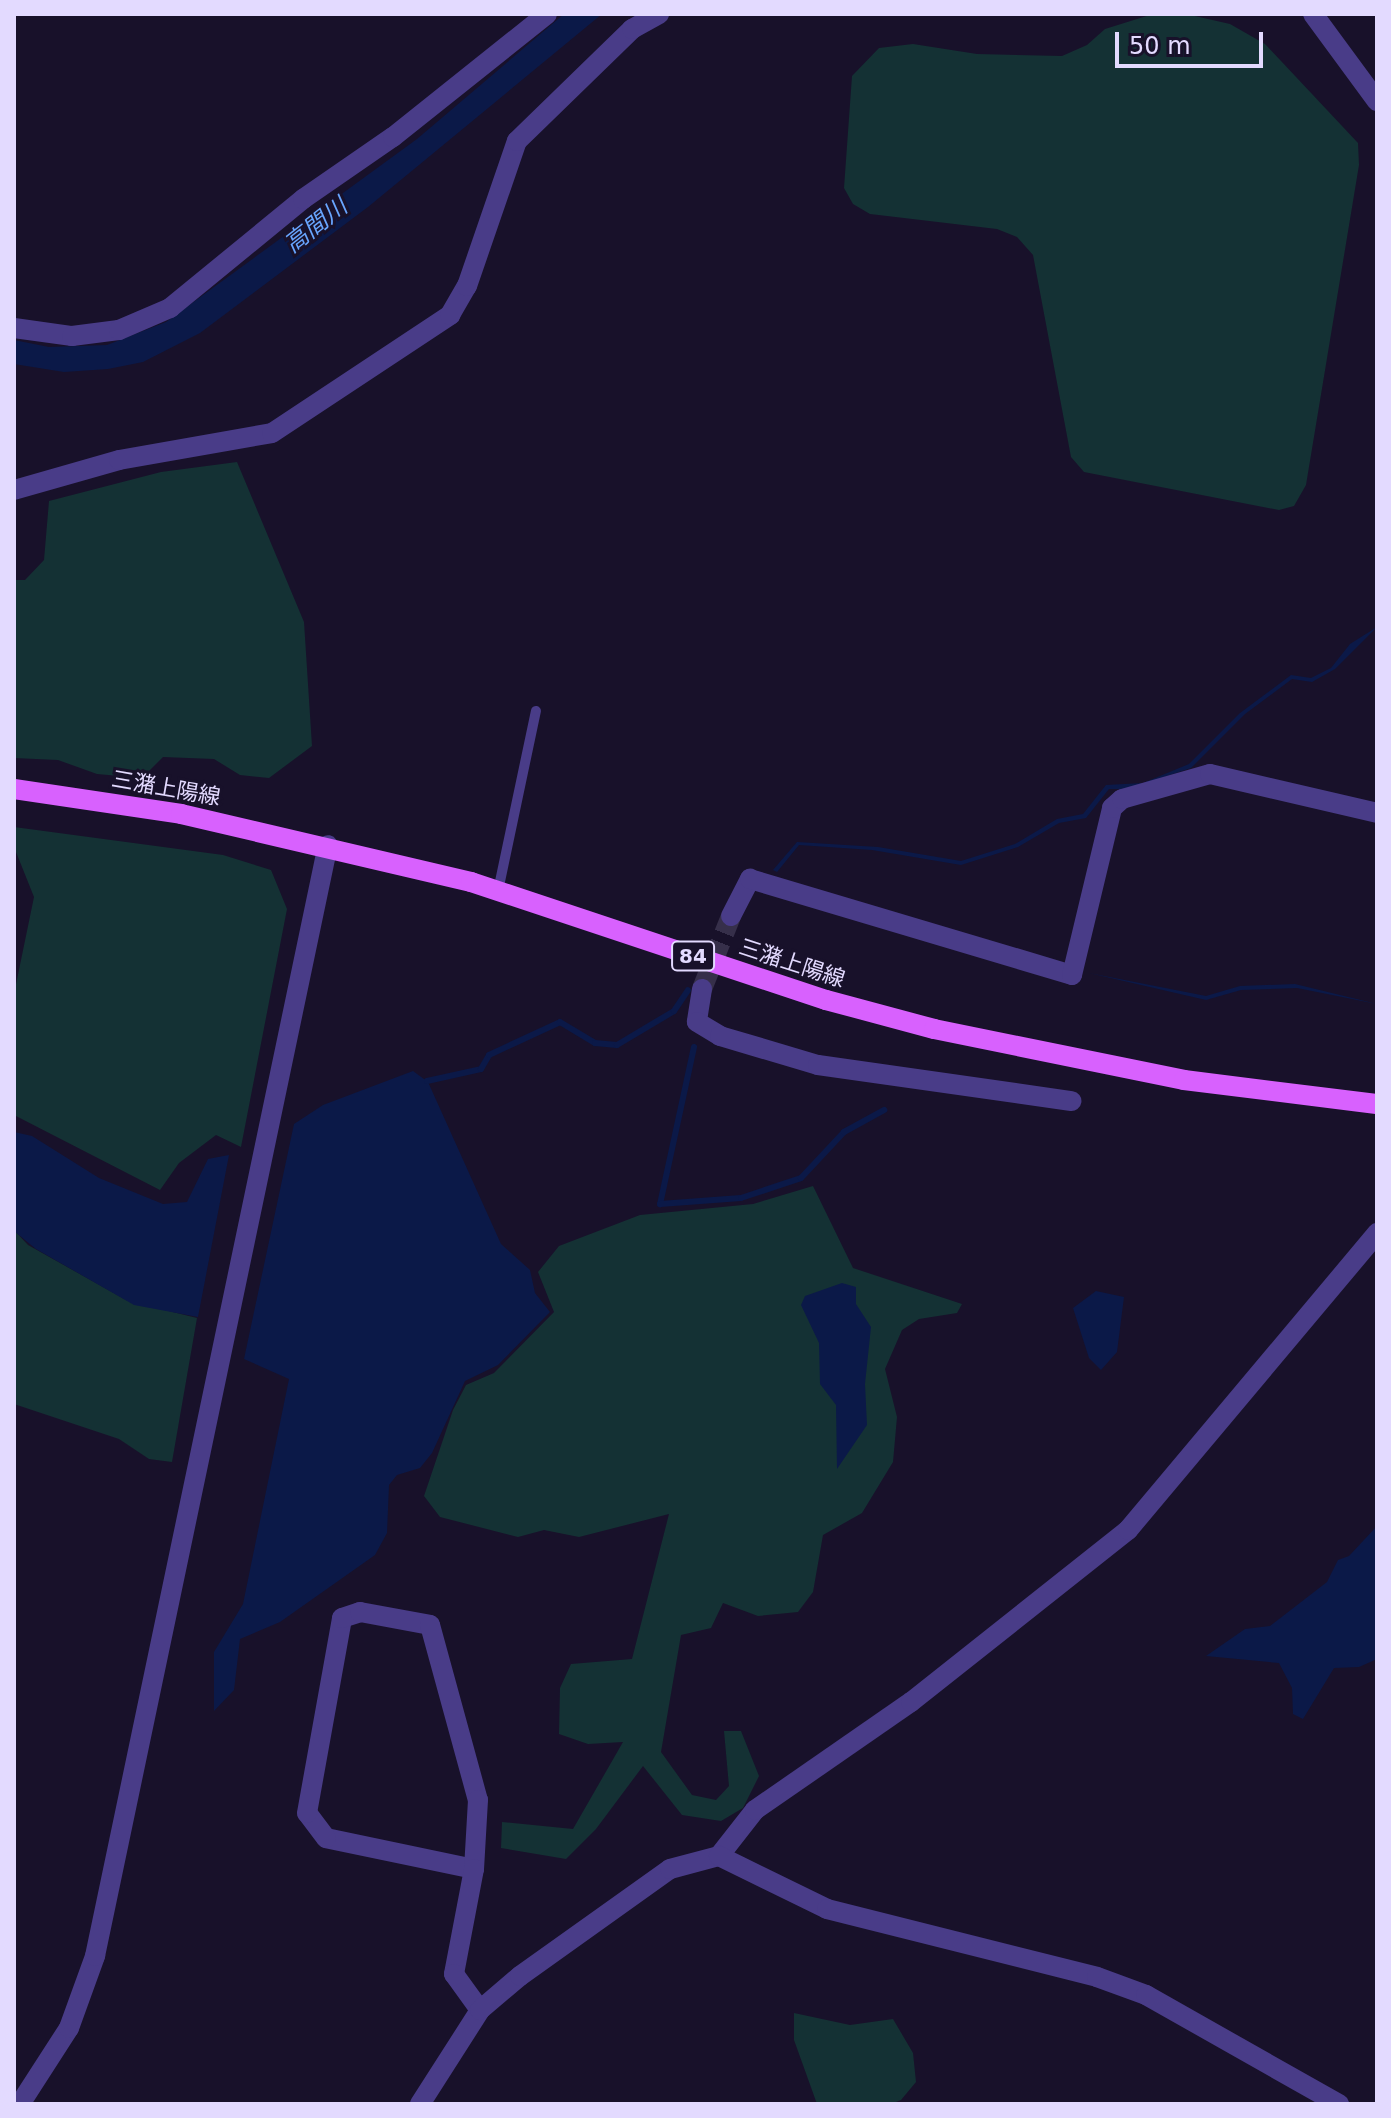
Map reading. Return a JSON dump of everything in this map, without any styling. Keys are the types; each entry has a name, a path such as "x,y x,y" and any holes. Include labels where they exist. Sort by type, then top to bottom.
{"main road":[{"name":"三潴上陽線","path":"14,789 181,814 328,845 498,891 826,1000 934,1029 1184,1080 1377,1104"}],"street":[{"path":"14,490 119,460 272,433 450,315 467,286 517,141 632,29 659,14"},
{"path":"1313,14 1377,101"},
{"path":"14,328 72,336 119,330 170,308 303,199 393,137 542,15"},
{"path":"731,916 750,879 1072,975 1112,808 1122,799 1210,774 1377,813"},
{"path":"20,2104 69,2028 95,1956 328,845"},
{"path":"702,989 697,1022 720,1036 818,1065 1071,1101"},
{"path":"420,2104 480,2010 670,1869 719,1856 755,1810 911,1702 1128,1530 1377,1233"},
{"path":"474,1869 326,1838 307,1813 342,1618 360,1612 430,1625 478,1800 474,1869 454,1974 480,2010"},
{"path":"719,1856 827,1909 1097,1977 1146,1995 1339,2104"}],"lane":[{"path":"498,891 536,711"}],"green space":[{"path":"1153,14 1186,14 1230,24 1265,44 1358,143 1359,165 1306,485 1294,506 1279,510 1084,472 1071,457 1033,255 1017,237 997,229 870,214 853,204 844,188 852,76 879,48 913,44 977,54 1062,56 1087,45 1105,29"},
{"path":"237,462 304,622 312,746 269,778 240,775 214,759 163,757 142,778 97,774 58,760 14,758 14,580 25,580 44,560 49,501 161,472"},
{"path":"14,827 223,855 271,870 287,909 241,1147 216,1135 179,1163 160,1190 14,1115 14,994 34,897 14,847"},
{"path":"813,1186 853,1268 962,1304 957,1313 919,1319 902,1330 885,1369 897,1417 893,1462 862,1513 823,1535 813,1592 798,1612 758,1616 723,1603 711,1628 681,1635 661,1752 692,1795 716,1800 729,1786 724,1731 741,1731 759,1776 743,1808 721,1821 682,1815 643,1766 596,1829 566,1859 501,1848 502,1822 573,1829 623,1742 588,1744 559,1734 560,1688 571,1664 632,1659 669,1514 579,1537 544,1530 518,1537 440,1517 424,1496 453,1410 466,1385 494,1373 554,1312 538,1272 559,1246 640,1215 753,1204"},
{"path":"14,1230 28,1245 128,1301 197,1318 172,1462 149,1459 119,1439 14,1404"},
{"path":"794,2013 850,2025 893,2019 913,2053 916,2082 901,2100 891,2104 817,2104 794,2040"}],"water":[{"name":"高間川","path":"564,14 602,14 368,207 200,333 143,362 108,369 64,372 14,364 14,340 49,347 107,345 166,322 417,139"},
{"path":"1377,627 1335,669 1312,682 1292,679 1245,714 1191,768 1128,789 1109,789 1086,818 1059,823 1018,847 961,865 872,850 799,845 777,872 773,870 797,842 878,847 961,861 1015,844 1057,819 1083,814 1106,785 1143,783 1189,764 1240,713 1291,675 1311,678 1331,668 1350,644"},
{"path":"1089,973 1206,996 1240,986 1295,984 1377,1004 1297,988 1241,990 1206,1000"},
{"path":"413,1071 428,1082 501,1244 530,1270 535,1293 550,1312 498,1365 465,1381 432,1453 420,1468 397,1475 389,1485 387,1533 375,1555 280,1622 240,1639 234,1690 214,1711 214,1652 243,1604 289,1379 244,1359 294,1124 323,1105"},
{"path":"14,1132 32,1136 99,1178 163,1204 187,1202 208,1159 229,1155 198,1317 134,1305 36,1249 14,1231"},
{"path":"842,1283 856,1287 856,1304 871,1327 865,1384 867,1425 837,1469 836,1405 820,1384 819,1343 801,1305 805,1296"},
{"path":"1096,1291 1124,1297 1117,1352 1101,1370 1089,1358 1073,1308"},
{"path":"1377,1526 1377,1659 1359,1667 1334,1668 1303,1719 1293,1714 1292,1688 1279,1663 1206,1656 1245,1629 1270,1626 1327,1582 1338,1560 1349,1556"}],"waterway":[{"path":"427,1081 481,1069 489,1055 560,1022 595,1043 617,1045 674,1011 688,990"},
{"path":"694,1047 660,1204 741,1198 801,1178 844,1132 884,1110"}],"tunnel":[{"path":"702,989 731,916"}]}
